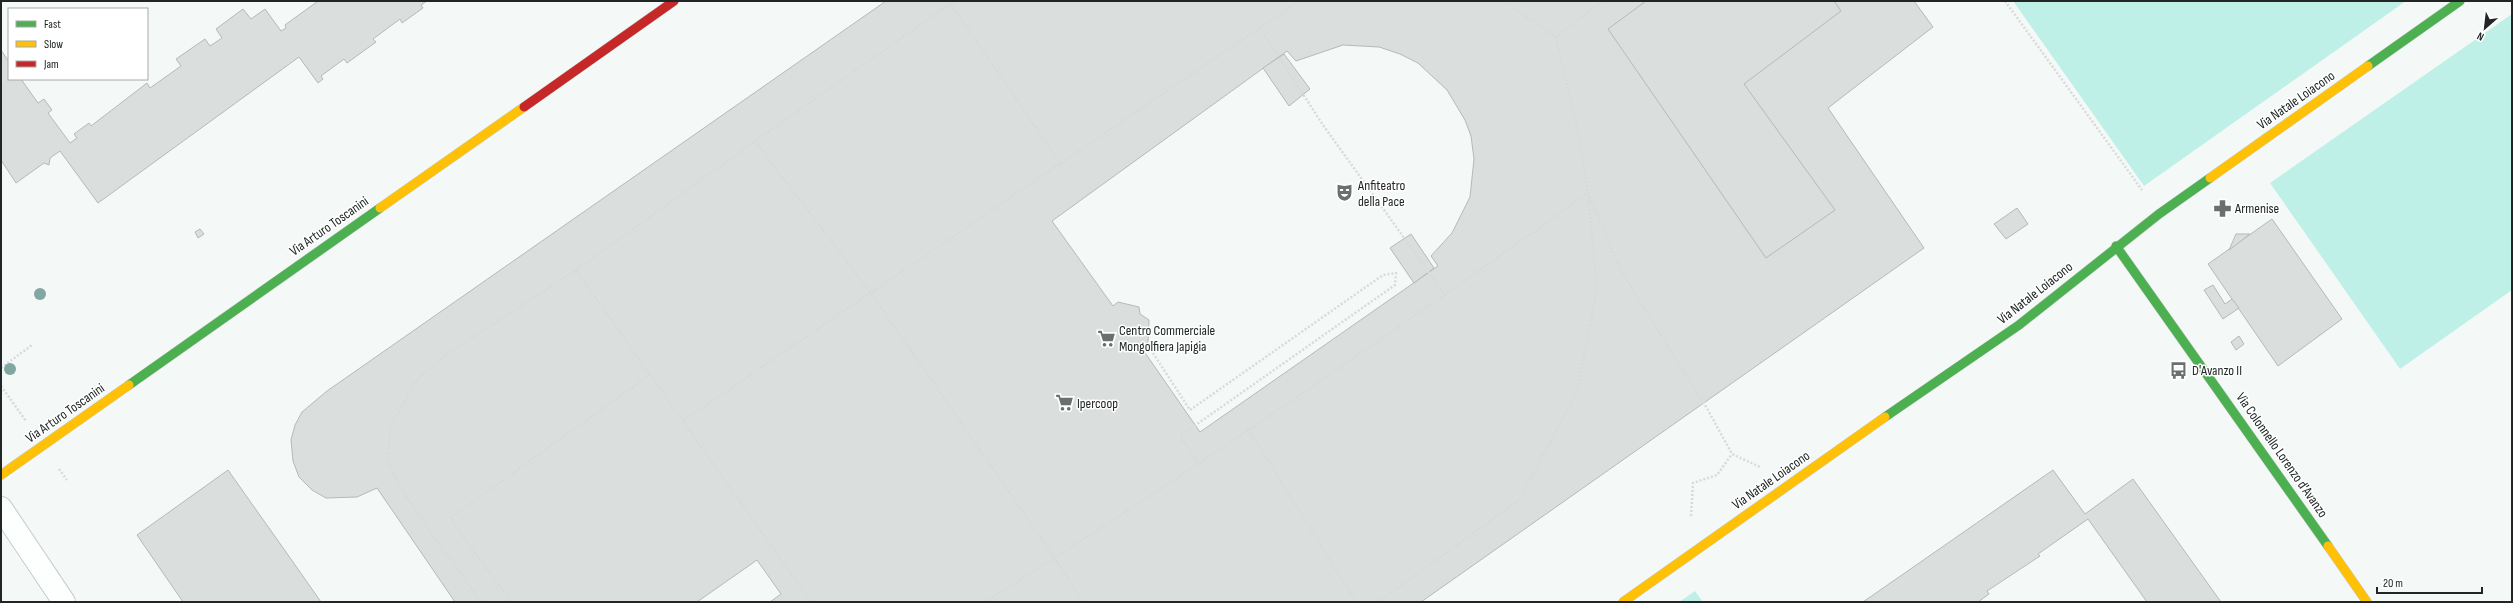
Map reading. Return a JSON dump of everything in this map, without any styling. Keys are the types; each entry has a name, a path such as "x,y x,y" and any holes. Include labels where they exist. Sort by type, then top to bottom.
{"street":[{"name":"Via Arturo Toscanini","path":"1,475 674,1"},
{"name":"Via Natale Loiacono","path":"1623,602 1792,481 2019,325 2116,246 2158,214 2460,1"},
{"name":"Via Colonnello Lorenzo d'Avanzo","path":"2116,246 2246,427 2367,602"},
{"path":"1,508 64,602"}],"path":[{"path":"481,602 398,483 388,460 390,429 414,383 443,357 576,270 950,2 954,1"},
{"path":"684,420 1299,1"},
{"path":"1378,602 1519,500 1577,392 1597,288 1588,193 1577,128 1556,37 1503,1"},
{"path":"1556,37 1603,1"},
{"path":"2005,1 2158,214"},
{"path":"950,2 1060,164"},
{"path":"1260,28 1323,125 1446,295"},
{"path":"755,141 872,293 1055,558 1083,602"},
{"path":"985,602 1055,558 1446,295 1588,193"},
{"path":"1588,193 1621,271 1708,410 1732,454 1717,476 1693,483"},
{"path":"576,270 684,420 811,602"},
{"path":"1153,353 1190,410 1383,276 1396,273 1395,285 1180,436 1198,462"},
{"path":"1,368 32,345"},
{"path":"511,602 450,518 651,374"},
{"path":"1248,429 1356,602"}],"green space":[{"path":"2013,1 2406,1 2144,186"},
{"path":"2512,14 2512,290 2400,369 2270,183"},
{"path":"1695,591 1703,602 1679,602"}],"building":[{"path":"318,1 427,1 421,5 423,8 402,23 400,19 373,39 376,42 347,63 344,59 321,76 323,79 318,83 299,57 98,203 60,151 50,158 49,165 44,163 16,183 1,160 1,50 8,60 8,80 22,80 38,103 44,99 52,110 48,113 70,143 77,138 74,134 89,123 91,126 147,83 150,88 181,66 176,59 205,39 210,46 222,38 216,29 243,9 251,19 265,9 281,31 286,28 285,25"},
{"name":"Centro Commerciale Mongolfiera Japigia","path":"886,1 1914,1 1933,27 1828,108 1924,248 1421,602 770,602 781,594 757,560 697,602 455,602 377,488 357,497 326,498 312,490 299,477 293,461 291,440 295,425 302,412 327,391","holes":["1343,45 1379,47 1400,54 1418,63 1447,90 1465,120 1471,136 1474,159 1470,197 1452,233 1431,256 1438,266 1200,432 1141,347 1148,342 1149,320 1140,314 1139,307 1118,302 1113,306 1052,221 1287,51 1296,61"]},
{"path":"1646,1 1834,1 1841,11 1744,84 1835,210 1766,258 1608,29"},
{"path":"1284,54 1310,89 1289,106 1263,68"},
{"path":"2017,208 2028,224 2006,239 1994,224"},
{"path":"2272,219 2342,319 2278,366 2208,264"},
{"path":"200,229 204,234 198,238 195,232"},
{"path":"1411,234 1434,268 1414,283 1390,248"},
{"path":"2236,234 2250,234 2229,250"},
{"path":"2213,285 2225,304 2232,299 2239,308 2223,319 2204,290"},
{"path":"2239,336 2244,344 2236,350 2231,342"},
{"path":"228,470 321,602 183,602 137,535"},
{"path":"2053,470 2085,514 2133,479 2221,602 2147,602 2088,519 2038,554 2040,556 1987,591 1989,594 1978,602 1863,602"}],"traffic: fast":[{"path":"2368,66 2460,1"},
{"path":"1885,417 2019,325 2159,214 2210,178"},
{"path":"129,385 380,208"},
{"path":"2116,246 2328,546"}],"traffic: slow":[{"path":"2210,178 2368,66"},
{"path":"380,208 524,107"},
{"path":"1,475 129,385"},
{"path":"1623,602 1885,417"},
{"path":"2328,546 2367,602"}],"traffic: jam":[{"path":"524,107 674,1"}],"place":[{"name":"Anfiteatro della Pace","path":"1345,193"},
{"name":"Armenise","path":"2222,208"},
{"name":"Centro Commerciale Mongolfiera Japigia","path":"1106,338"},
{"name":"D'Avanzo II","path":"2179,370"},
{"name":"Ipercoop","path":"1064,403"}]}
